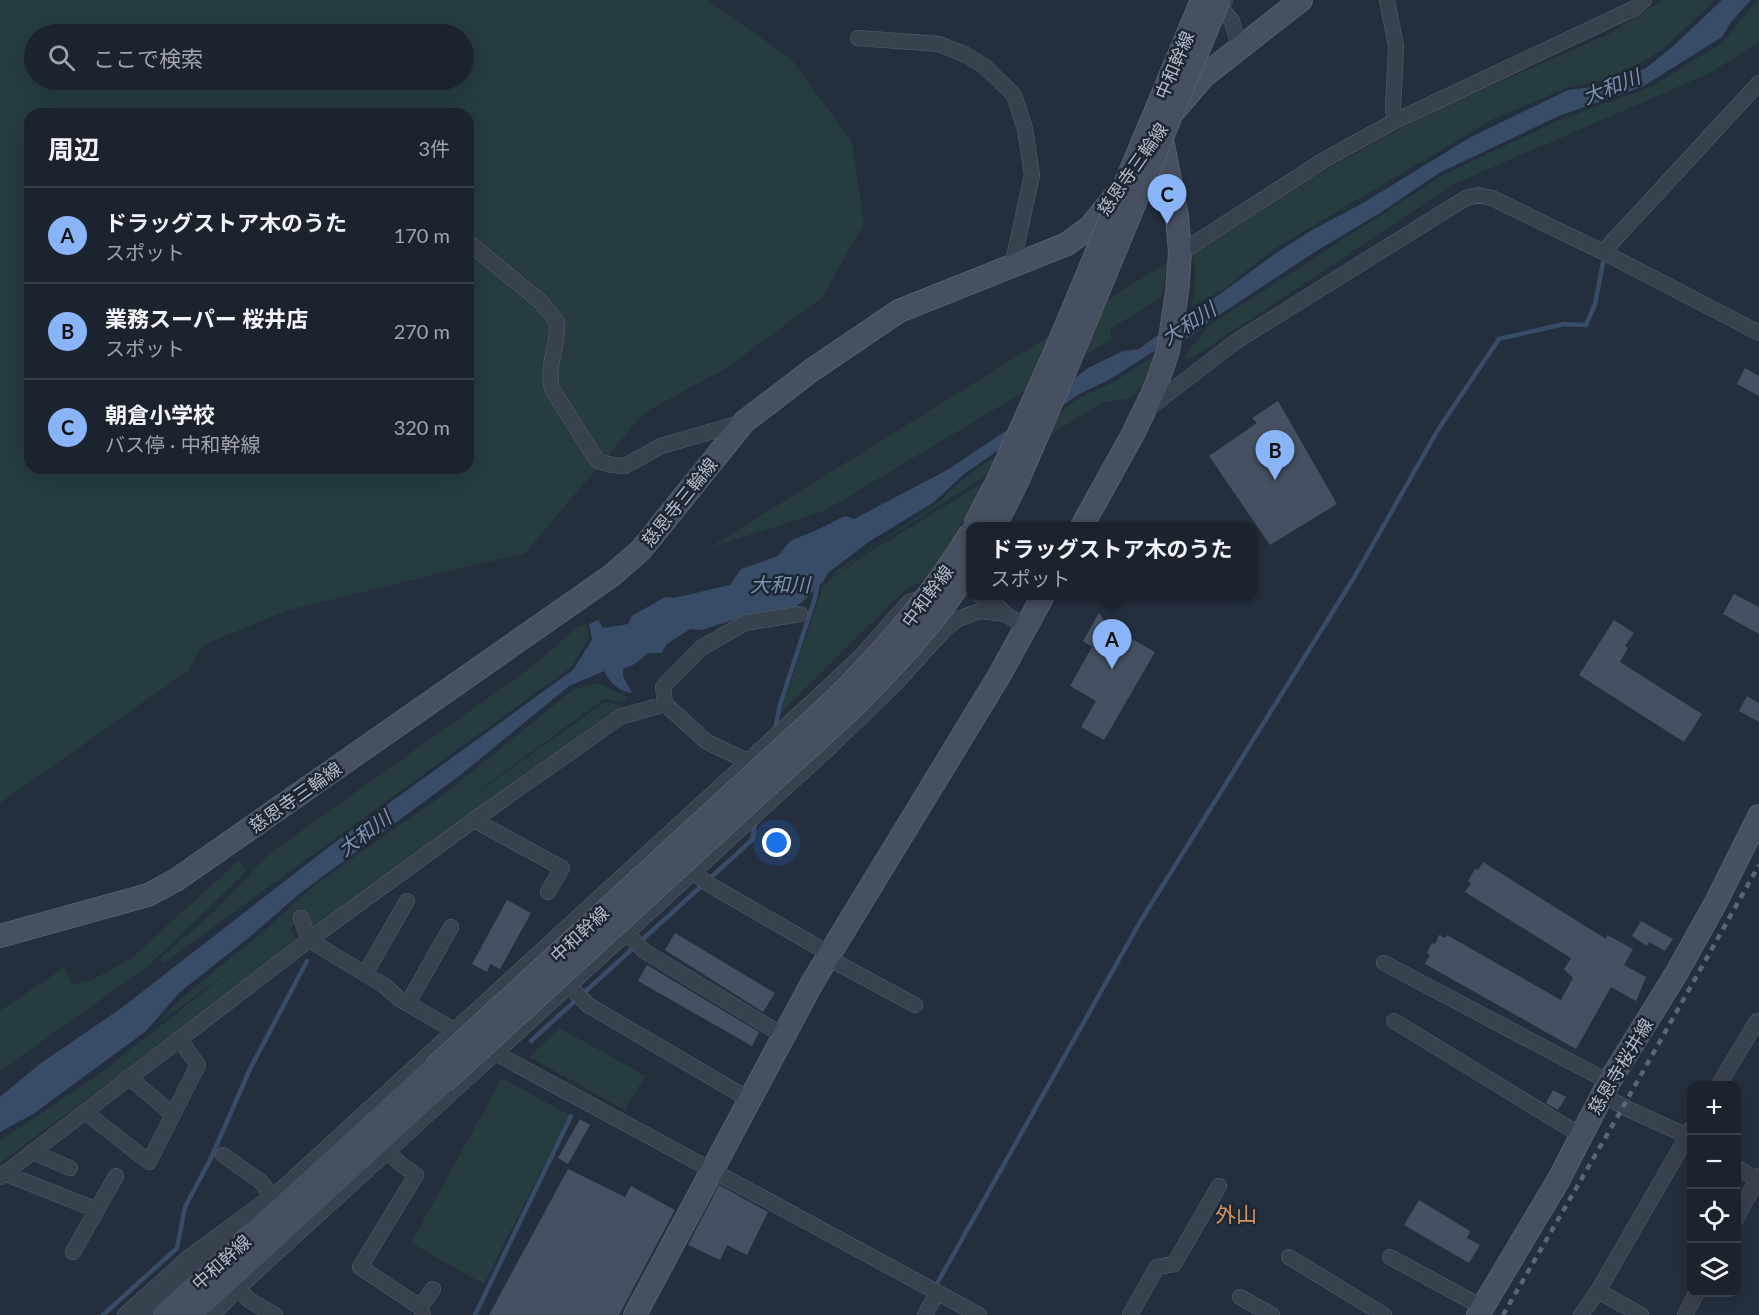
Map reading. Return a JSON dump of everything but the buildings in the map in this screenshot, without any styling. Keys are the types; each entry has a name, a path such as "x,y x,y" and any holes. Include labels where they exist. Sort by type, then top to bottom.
{"main road":[{"name":"中和幹線","path":"976,522 999,478 1053,357 1202,0"},
{"name":"中和幹線","path":"997,522 1061,380 1220,0"},
{"name":"慈恩寺三輪線","path":"0,936 148,895 176,880 238,843 611,576 640,550 744,422 812,370 899,311 1067,244 1090,227 1139,164 1159,128 1204,76 1301,0"},
{"path":"1084,522 1143,414 1168,351 1180,253 1177,216 1159,128"},
{"name":"中和幹線","path":"197,1314 439,1075 837,698 888,646 923,605 966,540"},
{"name":"中和幹線","path":"164,1315 277,1201 439,1075 851,709 901,658 938,614 966,574"},
{"path":"635,1315 829,956 999,676 1041,600"},
{"name":"慈恩寺桜井線","path":"1480,1311 1558,1181 1605,1088 1676,975 1759,816"}],"street":[{"path":"1159,128 1169,62 1196,0"},
{"path":"1225,0 1221,8 1232,21 1239,47"},
{"path":"1386,0 1396,46 1393,109 1395,121"},
{"path":"1180,253 1324,160 1395,121 1635,8 1644,0"},
{"path":"858,38 939,44 966,55 984,66 1014,96 1025,129 1032,175 1012,267"},
{"path":"1609,255 1759,83"},
{"path":"1143,414 1235,342 1466,198 1478,195 1492,198 1609,255 1759,333"},
{"path":"474,247 541,302 557,322 556,341 550,364 549,378 552,389 598,461 625,466 662,446 744,422"},
{"path":"142,1315 277,1201 454,1031 862,655 909,602 946,589 966,591"},
{"path":"989,600 1005,614 1025,626"},
{"path":"197,1314 238,1288 389,1151 829,748 894,685 944,630 958,618 967,614 980,611 1005,614"},
{"path":"747,761 706,742 665,704 663,687 701,648 746,623 800,614"},
{"path":"2,1175 309,940 474,820 620,717 665,704"},
{"path":"474,820 562,868 548,892"},
{"path":"693,872 710,885 915,1005"},
{"path":"365,974 407,901"},
{"path":"301,918 309,940 385,986 398,998 454,1031 979,1315"},
{"path":"408,1003 450,927"},
{"path":"626,932 644,951 784,1036"},
{"path":"1384,963 1605,1088 1630,1110 1687,1133"},
{"path":"569,986 588,1005 750,1100"},
{"path":"1394,1021 1580,1135"},
{"path":"1721,1081 1756,1021 1759,1023"},
{"path":"85,1112 149,1162 198,1065 179,1039"},
{"path":"129,1077 173,1115"},
{"path":"1581,1315 1598,1291 1689,1135"},
{"path":"389,1151 399,1163 416,1175 360,1267 422,1311 433,1289"},
{"path":"32,1152 70,1168"},
{"path":"223,1155 260,1181 277,1201"},
{"path":"1741,1169 1758,1179 1741,1211"},
{"path":"2,1175 97,1210"},
{"path":"73,1252 116,1176"},
{"path":"1130,1315 1157,1267 1174,1264 1219,1186"},
{"path":"125,1315 188,1258 277,1201"},
{"path":"1289,1257 1384,1315"},
{"path":"1390,1257 1480,1311"},
{"path":"238,1288 249,1300 275,1315"},
{"path":"1598,1291 1641,1315"},
{"path":"924,1315 935,1292"},
{"path":"1240,1296 1272,1315"},
{"path":"1685,1315 1695,1297"}],"green space":[{"path":"0,0 707,0 791,59 852,142 864,223 822,298 726,368 644,413 525,553 288,610 203,645 189,670 0,803"},
{"path":"1663,0 1715,0 1663,49 1641,63 1605,80 1569,87 1493,119 1274,249 1222,290 1192,306 1196,271 1192,254 1321,172 1433,111 1607,35"},
{"path":"1759,0 1759,42 1710,73 1454,184 1190,359 1184,357 1207,327 1445,174 1555,122 1653,86 1723,42"},
{"path":"1168,262 1162,297 1110,329 1112,339 824,511 709,548"},
{"path":"1157,354 1145,383 1130,398 1101,403 859,556 833,578 860,558 986,481 930,577 905,590 781,712 823,586 837,570 935,505 963,479 1079,398 1114,382"},
{"path":"587,624 589,638 571,667 164,963 158,960 215,911 269,854 533,666 577,627"},
{"path":"598,683 628,698 623,703 604,699 436,822 605,702 637,709 307,937 301,919 290,927 299,943 0,1163 0,1141 94,1078 234,968 157,1024 179,1000 262,933 316,884 447,792 574,689"},
{"path":"238,861 247,871 149,965 0,1071 0,1011 65,967 71,985 94,979 133,957"},
{"path":"560,1028 645,1076 625,1110 529,1057"},
{"path":"502,1078 569,1115 484,1284 411,1243"}],"water":[{"name":"大和川","path":"1722,0 1751,0 1731,22 1722,37 1642,87 1561,115 1439,173 1207,323 1190,337 1156,350 1107,381 1079,394 964,474 934,502 870,541 828,573 823,582 791,610 733,620 701,630 690,629 667,644 661,653 648,653 635,664 623,669 623,677 632,693 615,686 604,671 569,686 459,776 299,894 180,992 146,1031 33,1114 0,1132 0,1097 41,1063 120,1009 330,846 573,670 592,640 589,624 598,620 603,628 628,624 632,616 665,597 674,598 730,585 741,569 778,556 790,541 845,516 854,519 949,469 1016,424 1088,368 1123,351 1139,349 1276,253 1469,138 1568,90 1601,86 1646,68"}],"waterway":[{"path":"934,1289 1140,922 1355,576 1439,428 1499,339 1564,324 1586,325 1595,304 1603,263 1607,257"},
{"path":"775,730 780,705 815,598 818,582"},
{"path":"531,1041 752,840 756,820"},
{"path":"103,1315 177,1248 185,1207 211,1158 250,1069 307,961"},
{"path":"475,1315 571,1116"}],"railway":[{"path":"1503,1315 1759,865"}],"place":[{"name":"朝倉小学校","path":"1167,224"},
{"name":"業務スーパー 桜井店","path":"1275,480"},
{"name":"ドラッグストア木のうた","path":"1112,669"}],"district":[{"name":"外山","path":"1236,1213"}]}
